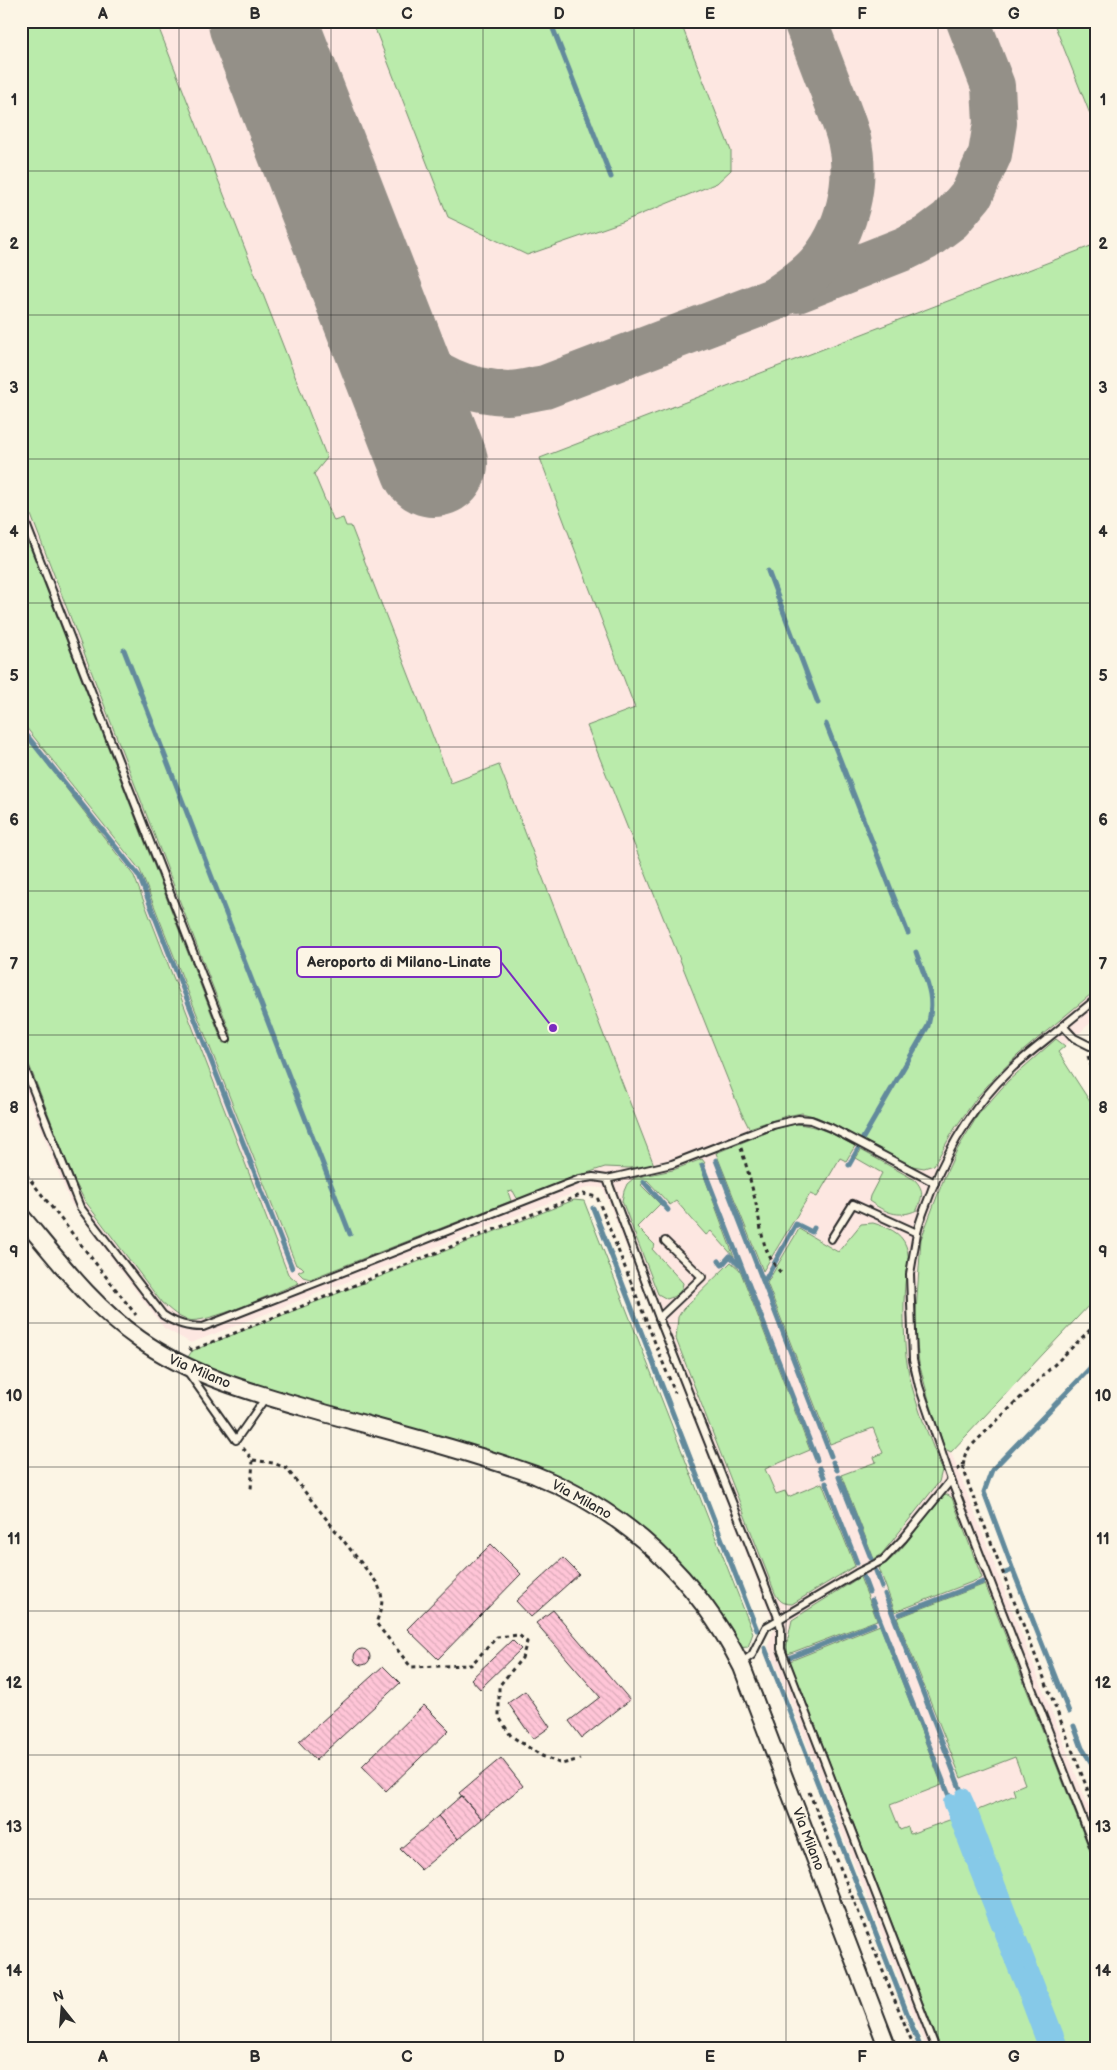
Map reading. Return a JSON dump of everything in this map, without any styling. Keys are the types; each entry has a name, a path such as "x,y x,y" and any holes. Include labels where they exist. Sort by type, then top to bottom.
{"street":[{"name":"Via Milano","path":"21,1216 86,1294 105,1313 149,1346 184,1367 267,1396 506,1465 550,1481 584,1498 628,1527 674,1567 712,1615 740,1663 763,1718 888,2049"}],"lane":[{"path":"21,511 227,1039"},
{"path":"1096,999 1010,1070 986,1096 954,1142 919,1224 910,1274 913,1360 926,1413 1096,1854"},
{"path":"1063,1026 1074,1038 1090,1046"},
{"path":"21,1059 80,1207 163,1315 175,1323 190,1327 203,1327 580,1179 594,1177 607,1179 672,1164 773,1125 798,1119 811,1120 831,1128 935,1183"},
{"path":"607,1179 659,1318 779,1620 781,1649 936,2049"},
{"path":"830,1239 853,1204 918,1233"},
{"path":"659,1318 702,1277 665,1241"},
{"path":"184,1367 236,1440 267,1396"},
{"path":"740,1663 752,1655 766,1627 857,1573 883,1560 903,1539 951,1480"}],"path":[{"path":"739,1139 758,1211 761,1236 776,1268 782,1274"},
{"path":"21,1168 142,1323"},
{"path":"184,1346 192,1350 583,1194 597,1197 677,1398"},
{"path":"1096,1324 970,1447 965,1455 964,1466 973,1495 1096,1811"},
{"path":"236,1440 253,1460 273,1463 286,1468 377,1583 382,1594 382,1608 376,1623 411,1667 470,1665 497,1637 520,1635 527,1642 522,1658 500,1686 499,1717 511,1736 542,1756 562,1764 580,1759"},
{"path":"251,1489 253,1460"},
{"path":"951,1480 956,1470 964,1466"},
{"path":"807,1787 915,2049"}],"shaded area":[{"path":"21,21 1096,21 1096,1018 1058,1052 1096,1111 1096,1301 1091,1303 951,1452 1096,1826 1096,2049 927,2049 768,1645 775,1627 603,1188 589,1187 191,1343 164,1328 70,1202 21,1078"}],"green space":[{"path":"21,21 156,21 327,458 314,474 334,521 343,518 346,526 351,526 451,783 499,765 654,1165 629,1168 605,1167 518,1200 513,1191 508,1192 511,1201 310,1279 303,1277 298,1272 304,1269 296,1265 140,870 21,721 21,524 223,1043 231,1041 231,1034 21,489"},
{"path":"372,21 680,21 731,151 731,170 717,183 622,222 527,255 448,217"},
{"path":"1053,21 1096,21 1096,129"},
{"path":"1096,244 1096,990 997,1075 978,1096 955,1128 934,1165 924,1168 907,1165 837,1126 802,1113 749,1128 739,1108 587,726 635,708 540,458"},
{"path":"21,730 134,876 288,1274 299,1283 225,1313 197,1320 188,1320 181,1317 162,1303 85,1201 74,1180 21,1044"},
{"path":"1056,1039 1065,1046 1058,1052 1096,1111 1096,1301 1091,1303 951,1452 945,1449 919,1363 915,1327 921,1239 944,1178 957,1150 978,1115 1008,1081"},
{"path":"795,1124 819,1128 855,1146 846,1161 840,1158 817,1197 810,1194 763,1271 716,1153 778,1128"},
{"path":"861,1150 915,1180 922,1194 917,1210 904,1214 892,1213 869,1201 882,1173 856,1158"},
{"path":"702,1159 705,1163 700,1165 734,1257 711,1231 706,1235 676,1201 670,1205 647,1180 641,1185 660,1204 637,1227 655,1245 652,1249 683,1283 678,1294 667,1299 658,1294 622,1201 624,1191 627,1184 634,1178 673,1170"},
{"path":"574,1200 584,1201 753,1633 748,1647 738,1648 703,1590 681,1565 644,1532 617,1512 203,1367 188,1357 192,1351"},
{"path":"873,1223 888,1228 901,1237 907,1251 904,1330 908,1372 916,1400 942,1470 939,1482 881,1555 874,1559 841,1475 876,1462 874,1457 883,1453 873,1428 830,1444 767,1283 799,1229 838,1252 861,1224"},
{"path":"731,1262 740,1270 810,1450 765,1469 776,1494 785,1491 788,1497 822,1483 855,1566 792,1604 782,1602 775,1593 676,1339 678,1317 683,1309"},
{"path":"948,1495 952,1498 982,1578 895,1612 879,1568 888,1562 904,1545 940,1496"},
{"path":"860,1577 877,1620 788,1654 786,1647 792,1620"},
{"path":"985,1584 1096,1866 1096,2049 1066,2049 973,1812 1015,1795 1013,1789 1025,1784 1015,1757 961,1778 897,1618"},
{"path":"880,1625 942,1785 890,1805 900,1830 908,1827 910,1834 955,1818 1045,2049 941,2049 790,1661"}],"building":[{"path":"491,1544 521,1574 438,1659 407,1629"},
{"path":"563,1558 579,1574 531,1617 516,1601"},
{"path":"553,1610 630,1700 582,1738 569,1721 600,1697 536,1623"},
{"path":"512,1640 521,1649 480,1689 471,1679"},
{"path":"362,1649 368,1651 370,1657 368,1663 362,1665 356,1663 354,1657 356,1651"},
{"path":"383,1666 400,1683 316,1760 299,1742"},
{"path":"525,1691 550,1727 533,1739 508,1703"},
{"path":"424,1705 449,1730 386,1791 362,1766"},
{"path":"501,1758 523,1786 482,1819 459,1793"},
{"path":"461,1796 482,1819 458,1839 438,1816"},
{"path":"438,1816 458,1839 421,1870 400,1849"}],"waterway":[{"path":"550,21 611,177"},
{"path":"768,571 818,703"},
{"path":"124,650 350,1234"},
{"path":"826,724 908,933"},
{"path":"21,728 139,876 292,1268"},
{"path":"863,1138 928,1026 931,1005 929,988 916,952"},
{"path":"849,1165 858,1149"},
{"path":"716,1160 831,1456"},
{"path":"702,1165 817,1460"},
{"path":"644,1182 668,1210"},
{"path":"593,1208 757,1630"},
{"path":"764,1282 796,1224 812,1232 814,1228"},
{"path":"719,1261 722,1265 730,1256 739,1265"},
{"path":"1013,1570 984,1492 992,1470 1096,1362"},
{"path":"833,1462 837,1470"},
{"path":"820,1468 824,1477"},
{"path":"839,1477 871,1558"},
{"path":"826,1483 857,1563"},
{"path":"1005,1573 1013,1570 1069,1712"},
{"path":"876,1571 882,1587"},
{"path":"863,1576 869,1592"},
{"path":"900,1614 983,1582"},
{"path":"885,1594 961,1791"},
{"path":"872,1600 949,1796"},
{"path":"791,1657 874,1624"},
{"path":"765,1648 921,2049"},
{"path":"1074,1726 1082,1748 1096,1770"},
{"path":"963,1796 968,1807"},
{"path":"951,1802 955,1811"},
{"path":"970,1812 986,1855"},
{"path":"957,1817 973,1859"},
{"path":"989,1862 1012,1923"},
{"path":"976,1867 1000,1927"},
{"path":"1015,1929 1038,1989"},
{"path":"1002,1934 1026,1993"},
{"path":"1041,1997 1061,2049"},
{"path":"1029,2001 1047,2049"}],"taxiway":[{"path":"368,294 395,333 409,349 440,375 459,384 481,390 507,393 545,387 775,299 807,275 827,253 843,223 851,189 852,155 849,139 805,21"},
{"path":"797,291 906,248 926,238 950,220 972,194 990,154 995,123 993,86 968,21"}],"runway":[{"path":"262,21 434,463"}],"place":[{"name":"Aeroporto di Milano-Linate","path":"553,1028"}]}
